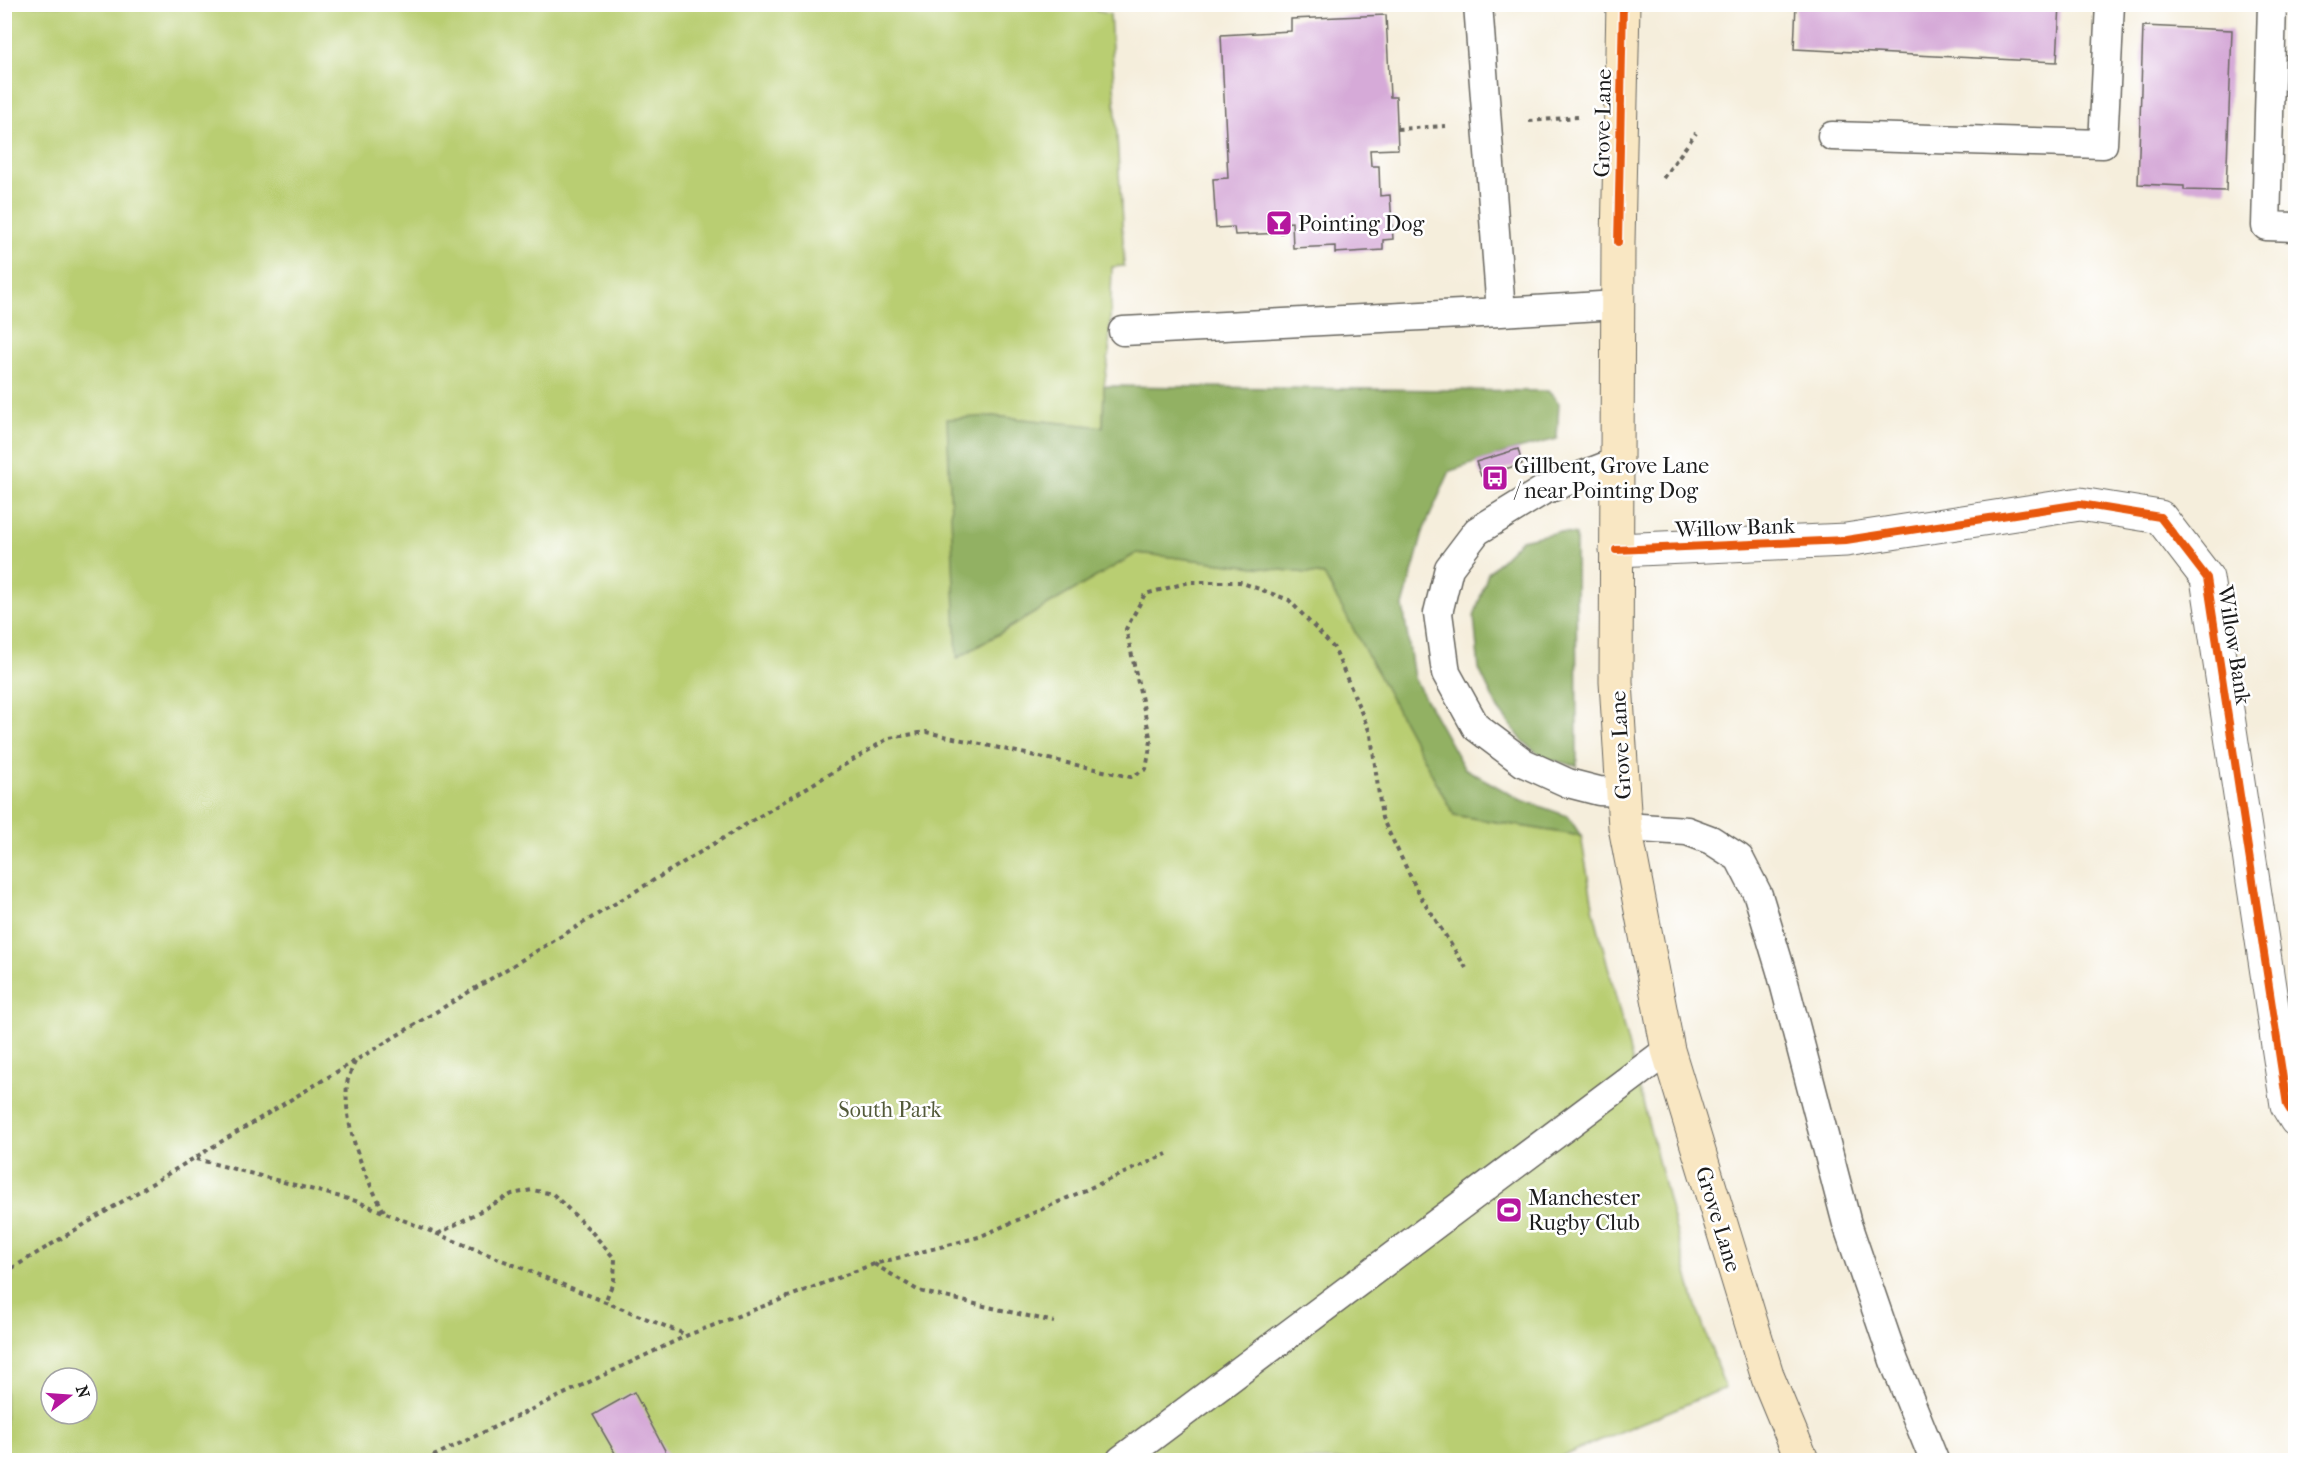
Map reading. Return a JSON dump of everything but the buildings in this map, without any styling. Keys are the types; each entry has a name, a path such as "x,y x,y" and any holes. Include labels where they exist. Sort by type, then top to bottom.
{"main road":[{"name":"Grove Lane","path":"1623,4 1617,305 1616,682 1625,827 1668,1050 1767,1378 1802,1461"}],"street":[{"name":"Willow Bank","path":"1616,550 1846,540 2080,504 2160,517 2207,578 2287,1105 2295,1120"}],"lane":[{"path":"1478,4 1501,312"},
{"path":"1832,136 2103,144 2110,4"},
{"path":"2272,4 2266,226 2295,227"},
{"path":"1123,331 1617,305"},
{"path":"1617,462 1542,491 1477,531 1449,568 1438,613 1446,673 1476,727 1524,763 1541,771 1568,783 1599,792 1622,792"},
{"path":"1625,827 1687,831 1711,840 1739,858 1758,895 1781,971 1847,1224 1894,1361 1934,1461"},
{"path":"1121,1461 1668,1050"}],"path":[{"path":"4,1273 889,738 926,732 1131,777 1146,769 1151,741 1126,629 1145,594 1190,582 1240,582 1289,600 1334,648 1371,735 1382,818 1419,894 1466,968"},
{"path":"355,1062 347,1083 352,1134 372,1191 385,1213"},
{"path":"425,1461 688,1335 874,1264 979,1237 1167,1154"},
{"path":"196,1159 356,1201 688,1335"},
{"path":"438,1234 512,1194 532,1191 553,1194 590,1230 615,1259 614,1280 605,1302"},
{"path":"874,1264 919,1292 1054,1322"}],"green space":[{"name":"South Park","path":"1096,4 1096,11 1110,14 1124,266 1112,267 1109,354 1104,386 1103,427 992,416 958,658 1137,553 1325,575 1454,815 1581,836 1594,912 1694,1300 1725,1388 1553,1460 5,1460 5,5"},
{"path":"1104,386 1548,391 1559,403 1557,439 1450,471 1424,529 1403,606 1414,678 1464,768 1519,799 1568,816 1581,836 1454,815 1324,575 1137,553 957,658 947,419 992,416 1103,427"},
{"path":"1558,532 1576,535 1577,766 1543,758 1522,740 1498,709 1479,669 1474,617 1488,573 1521,540"}],"cycle path":[{"path":"1618,242 1623,4"},
{"path":"1616,550 1846,540 2080,504 2160,517 2207,578 2287,1105 2296,1120"}],"place":[{"name":"Pointing Dog","path":"1279,223"},
{"name":"Gillbent, Grove Lane / near Pointing Dog","path":"1495,478"},
{"name":"Manchester Rugby Club","path":"1509,1210"}]}
